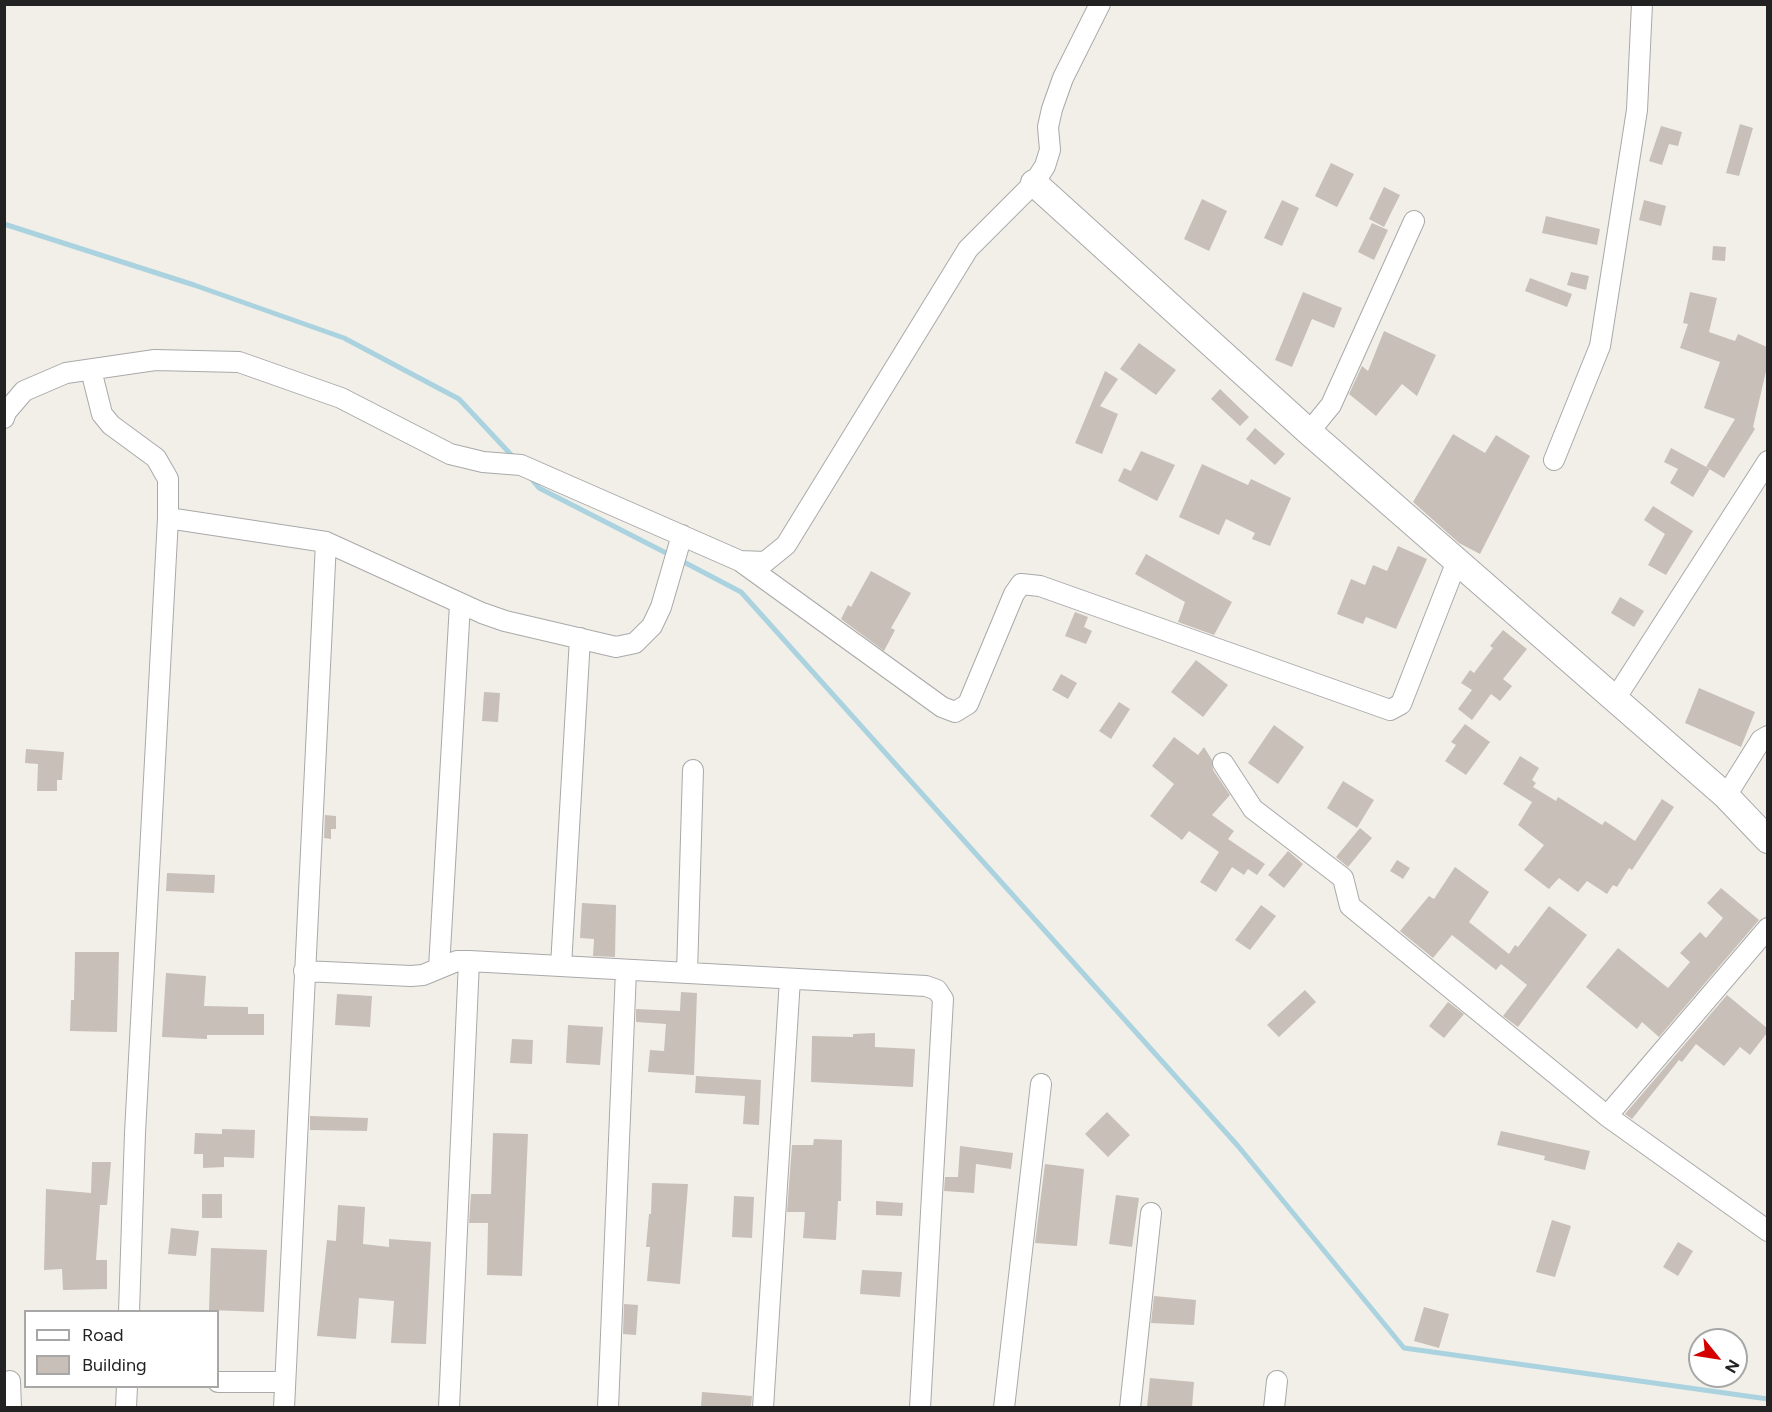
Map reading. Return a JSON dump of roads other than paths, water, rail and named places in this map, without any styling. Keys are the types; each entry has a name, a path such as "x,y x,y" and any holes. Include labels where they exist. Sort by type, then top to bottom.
{"street":[{"path":"740,561 765,562 786,545 968,249 1034,183 1045,166 1050,150 1048,128 1063,78 1100,4"},
{"path":"1554,460 1600,346 1637,110 1642,4"},
{"path":"1034,183 1309,432 1726,796 1767,840"},
{"path":"1309,432 1337,394 1414,221"},
{"path":"4,418 6,412 24,391 66,373 155,360 239,362 340,398 450,453 483,462 521,465 740,561 942,707 955,712 968,704 1014,594 1021,584 1040,586 1390,710 1401,704 1457,561"},
{"path":"91,370 102,414 111,425 156,458 168,479 168,518 135,1133 129,1310"},
{"path":"1615,699 1767,461"},
{"path":"168,518 326,542 460,604 505,621 616,647 635,643 652,626 661,607 682,535"},
{"path":"284,1407 326,542"},
{"path":"439,968 460,604"},
{"path":"561,966 580,638"},
{"path":"1726,796 1761,740 1767,736"},
{"path":"1223,763 1253,809 1343,879 1350,906 1607,1116 1767,1231"},
{"path":"687,973 693,770"},
{"path":"1607,1116 1767,928"},
{"path":"304,971 411,976 423,975 457,962 469,961 926,986 937,990 943,999 920,1407"},
{"path":"449,1407 469,961"},
{"path":"608,1407 626,969"},
{"path":"763,1407 790,979"},
{"path":"1004,1407 1041,1084"},
{"path":"1131,1407 1151,1214"},
{"path":"11,1407 13,1381"},
{"path":"1274,1407 1277,1381"},
{"path":"219,1382 285,1382"},
{"path":"126,1407 127,1388"}],"waterway":[{"path":"4,224 194,285 344,338 459,399 516,460"},
{"path":"529,476 539,488 672,556"},
{"path":"680,560 741,592 1238,1146 1404,1348 1768,1399"}]}
